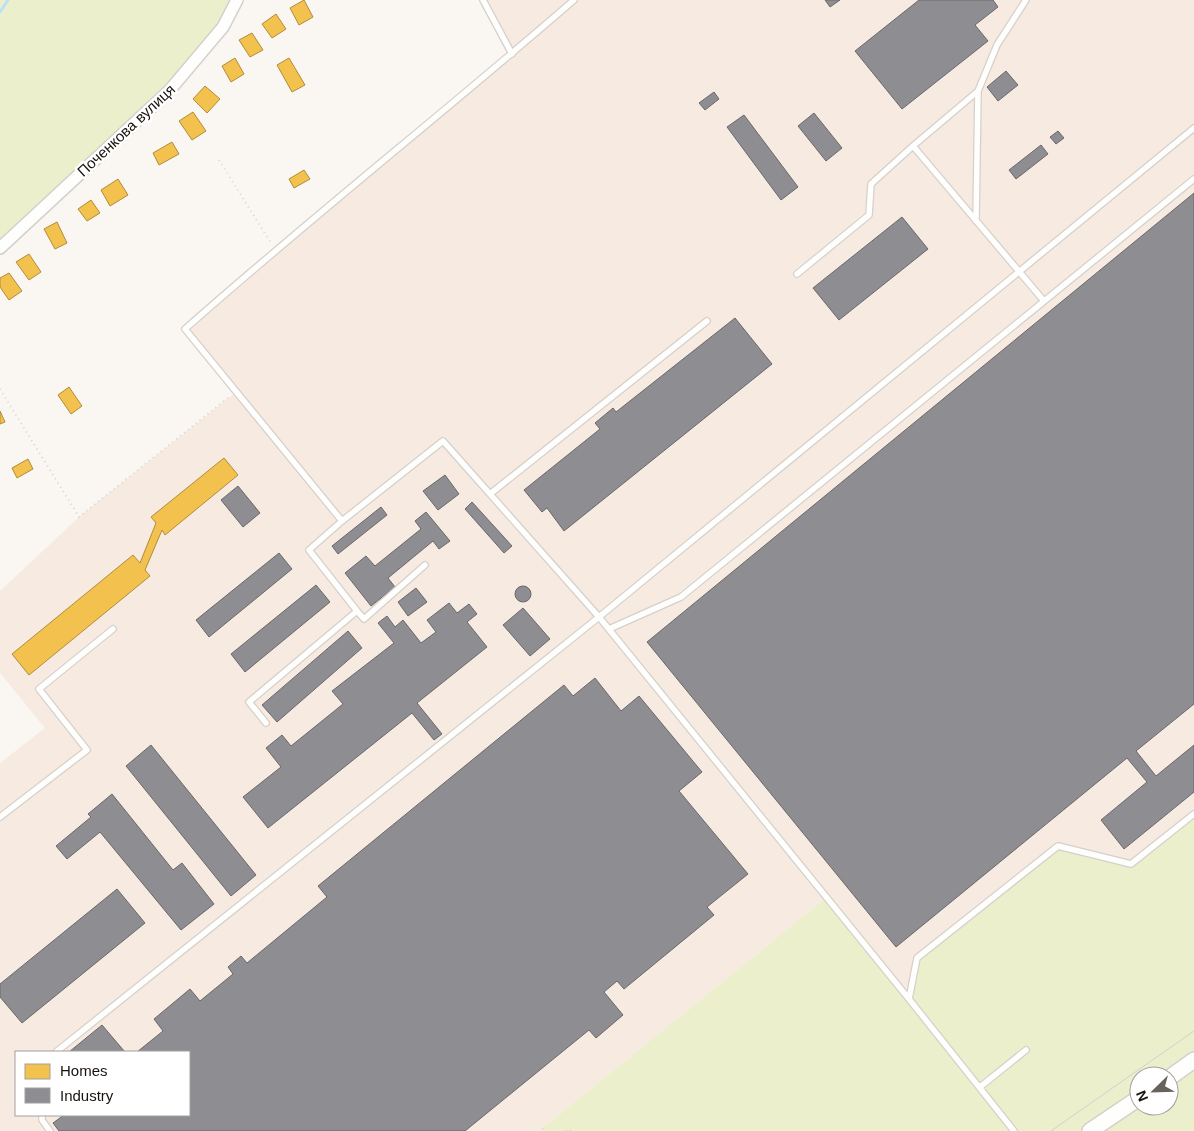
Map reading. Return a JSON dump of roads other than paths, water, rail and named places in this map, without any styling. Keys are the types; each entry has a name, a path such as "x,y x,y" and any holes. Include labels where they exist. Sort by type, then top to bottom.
{"main road":[{"path":"1179,1071 1194,1060"},
{"path":"1090,1131 1129,1105"}],"street":[{"name":"Поченкова вулиця","path":"0,248 169,91 223,27 237,0"}],"lane":[{"path":"483,0 512,54"},
{"path":"342,520 185,328 275,249 512,54 574,0"},
{"path":"976,220 978,91 997,46 1026,0"},
{"path":"797,274 869,214 871,184 978,91"},
{"path":"57,1051 599,617 1194,128"},
{"path":"913,146 1044,301"},
{"path":"609,629 681,597 1194,179"},
{"path":"490,494 707,321"},
{"path":"426,566 364,620 309,550 342,520 443,441 609,629 1014,1131"},
{"path":"266,723 249,702 357,611"},
{"path":"0,817 87,750 39,689 113,629"},
{"path":"909,999 917,958 1058,846 1132,864 1194,814"},
{"path":"980,1087 1026,1050"},
{"path":"42,1116 42,1120 50,1131"}],"waterway":[{"path":"0,12 8,0"}],"tram line":[{"path":"1051,1131 1194,1031"}]}
